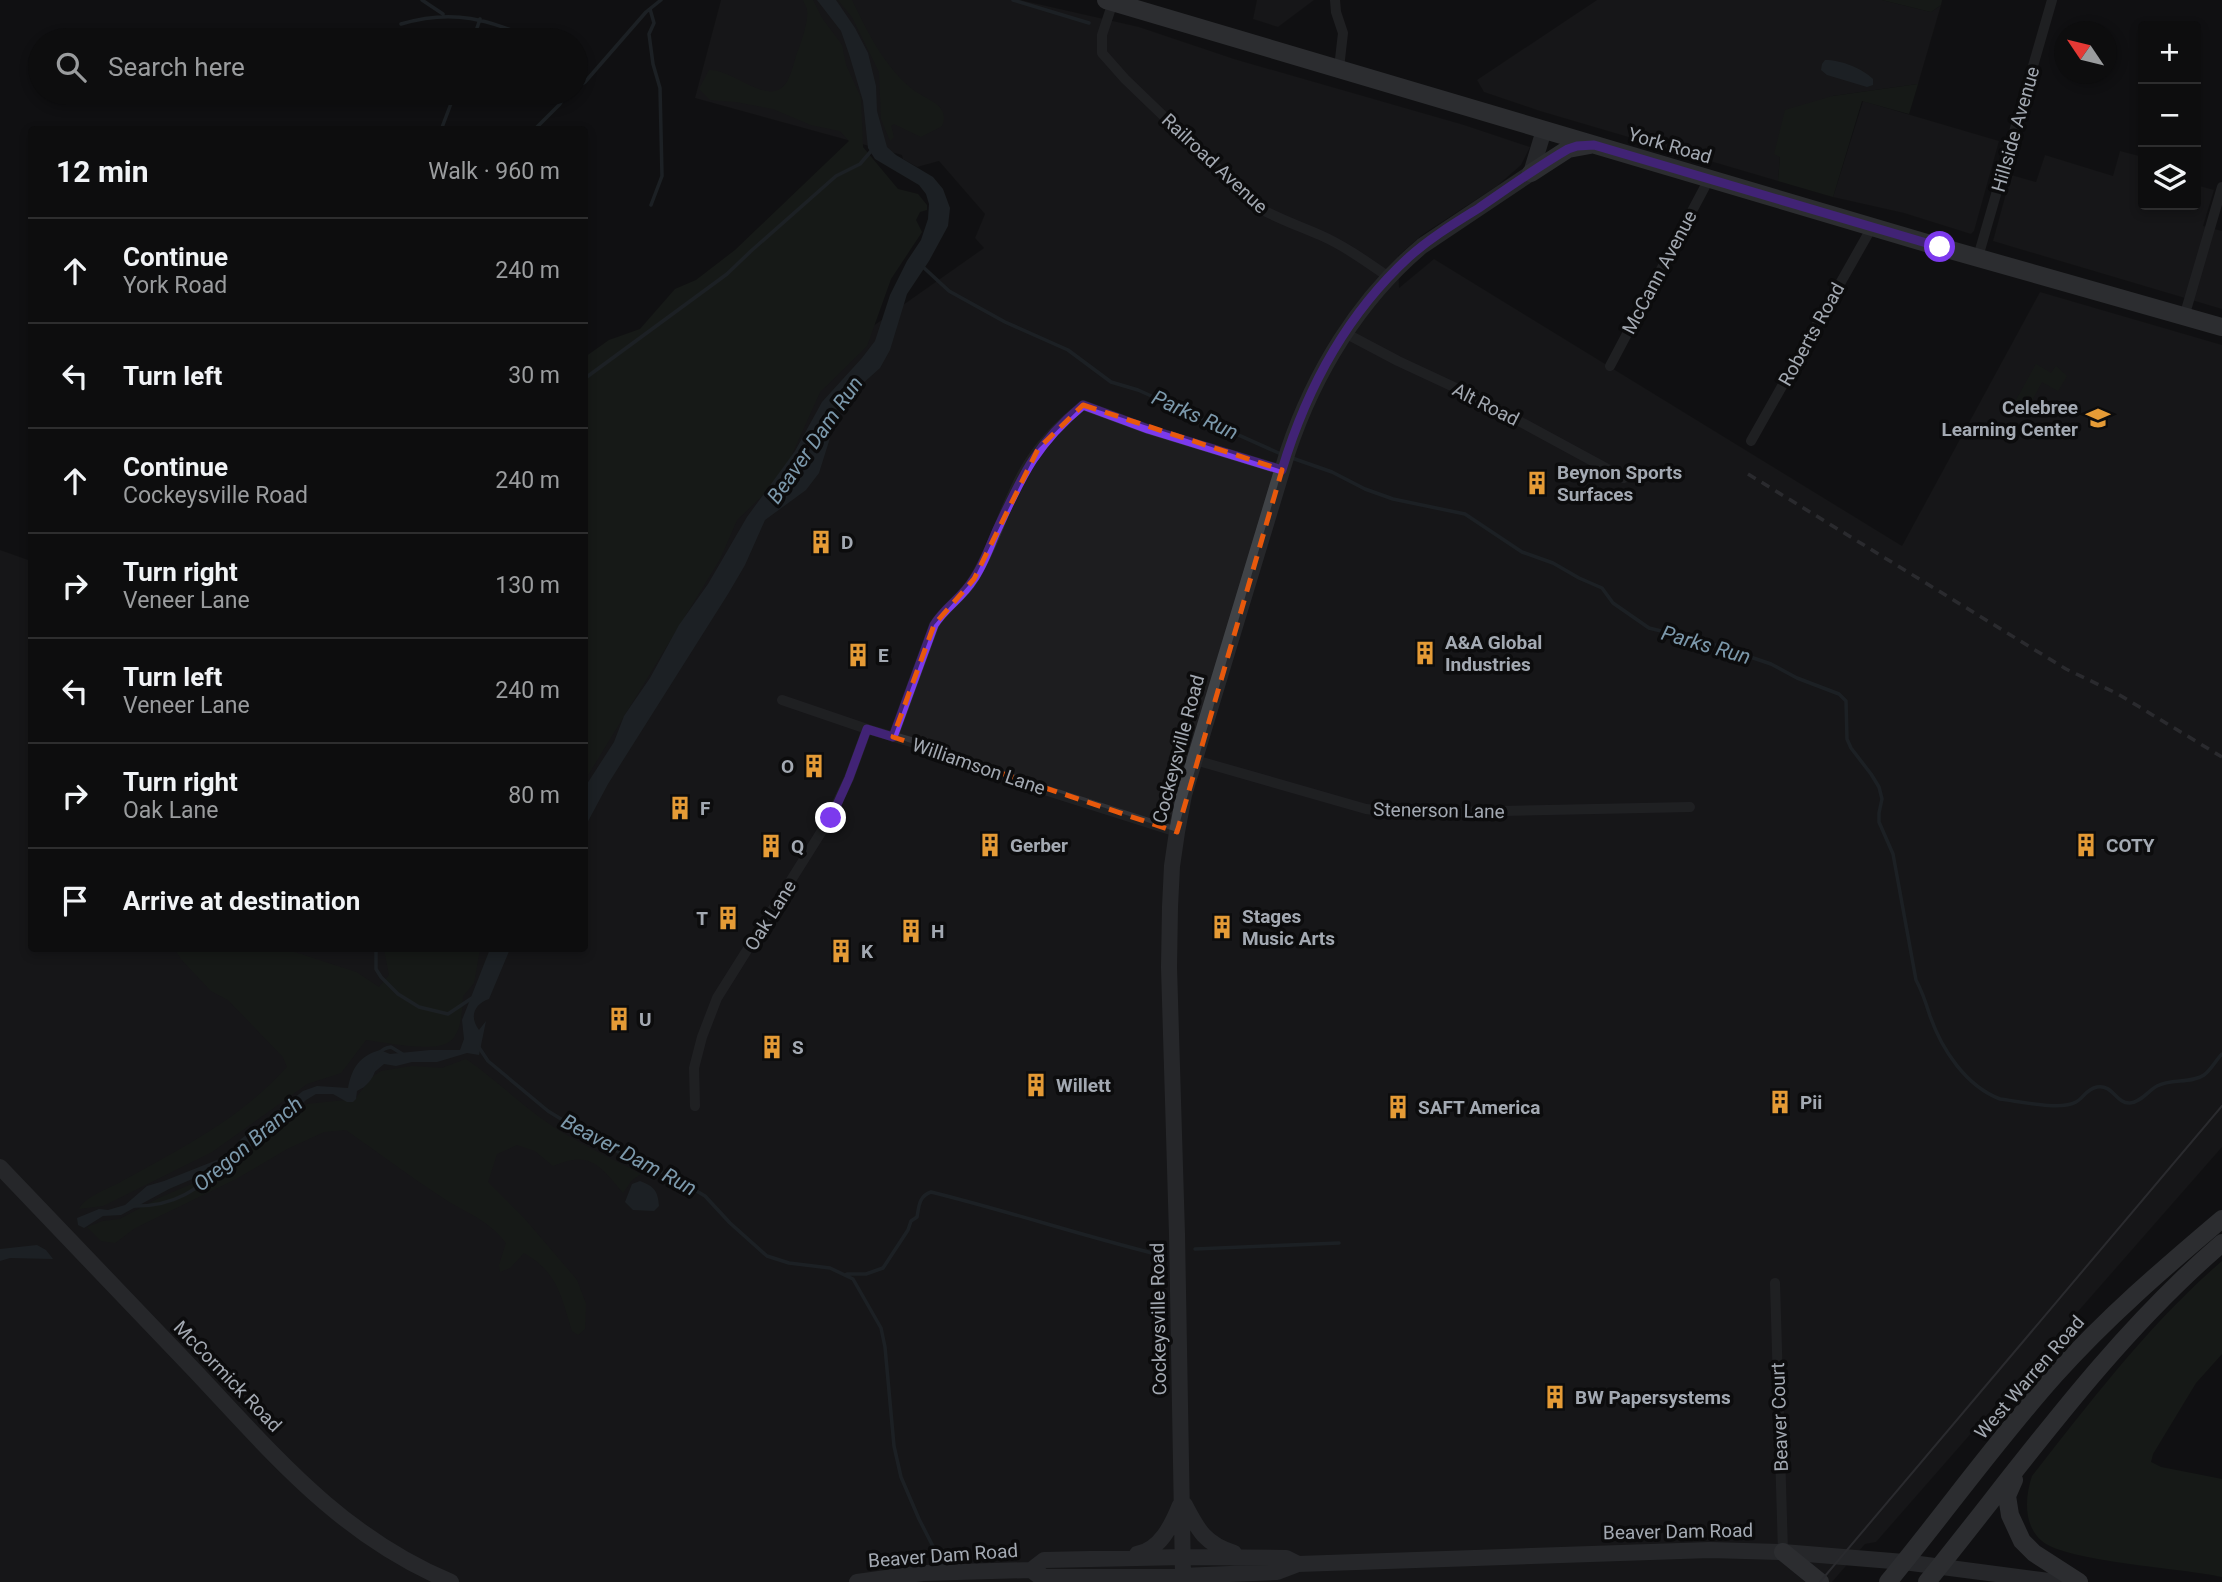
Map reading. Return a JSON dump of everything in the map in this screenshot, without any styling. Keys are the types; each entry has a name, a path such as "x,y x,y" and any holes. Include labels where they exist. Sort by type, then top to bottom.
{"main road":[{"name":"York Road","path":"1110,1 1872,227 2222,327"},
{"path":"1531,173 1544,130"},
{"path":"1531,173 1568,149 1594,145"},
{"name":"Cockeysville Road","path":"1183,1576 1170,967 1170,907 1177,832 1195,760 1285,460 1312,389 1345,334 1390,278 1422,246 1531,173"},
{"name":"McCormick Road","path":"0,1167 310,1491 372,1540 451,1582"},
{"name":"West Warren Road","path":"1888,1582 2019,1418 2080,1348 2135,1294 2222,1219"},
{"path":"1927,1582 2125,1336 2222,1242"},
{"path":"2020,1465 2007,1496 2015,1530 2034,1553 2080,1582"},
{"path":"1114,1558 1146,1552 1154,1546 1168,1531 1183,1500"},
{"path":"1183,1500 1200,1532 1210,1542 1219,1548 1253,1558"},
{"name":"Beaver Dam Road","path":"1031,1570 1040,1577 1183,1576 1277,1572 1298,1564 1710,1550 1783,1552 1904,1562 2057,1582"},
{"path":"1783,1552 1820,1582"},
{"name":"Beaver Dam Road","path":"857,1582 923,1573 1031,1570 1044,1560 1286,1558 1298,1564"}],"street":[{"path":"1335,0 1343,33 1339,68"},
{"name":"Hillside Avenue","path":"1978,257 2052,0"},
{"name":"Railroad Avenue","path":"1110,1 1100,45 1102,53 1125,79 1259,208 1340,245 1390,278"},
{"name":"McCann Avenue","path":"1610,366 1709,178"},
{"path":"2184,317 2222,187"},
{"name":"Roberts Road","path":"1751,441 1872,227"},
{"name":"Alt Road","path":"1345,334 1398,362 1471,395 1624,478"},
{"path":"893,737 934,625 941,613 959,598 975,579 1023,473 1038,449 1060,424 1083,405 1148,429 1285,460"},
{"name":"Williamson Lane","path":"782,700 1032,786 1177,832"},
{"name":"Oak Lane","path":"695,1106 694,1068 717,998 831,818 867,729"},
{"name":"Stenerson Lane","path":"1195,760 1366,809 1399,813 1690,807"},
{"name":"Beaver Court","path":"1775,1283 1783,1552"}],"highlighted area":[{"path":"1083,405 1282,470 1177,832 893,737 934,625 974,579 1038,449"}],"shaded area":[{"path":"721,0 1020,0 1139,27 1234,59 1464,125 1530,147 1521,165 1497,186 1422,235 1398,256 1399,288 1434,259 1902,546 2040,292 2222,345 2222,1147 1876,1542 1865,1544 1832,1582 0,1582 0,550 28,560 28,952 588,952 588,527 984,248 975,238 985,214 939,161 917,167 903,159 902,155 695,98"},
{"path":"803,0 813,0 822,18 842,45 846,65 861,98 863,147 898,189 918,194 927,205 927,210 920,212 916,220 922,232 891,279 867,346 820,392 793,452 789,470 737,520 720,559 588,775 588,355 609,340 640,329 675,289 696,280 735,250 849,141 840,131 811,125 773,109 710,100 699,89 709,70 719,71 763,90 781,88 788,80 804,32 807,8"},
{"path":"838,0 852,0 884,59 912,89 935,103 943,112 942,126 921,137 894,124 891,126 894,137 890,141 881,119 879,72 852,17"},
{"path":"1257,0 1314,0 1278,27 1253,19"},
{"path":"1597,0 1882,0 1931,12 1941,5 1918,84 1833,96 1780,157 1778,181 1484,92 1477,80"},
{"path":"1882,0 1942,0 1941,5 1931,12"},
{"path":"1918,84 1909,114 1862,101 1833,197 1778,181 1780,157 1774,154 1785,110 1833,96"},
{"path":"1863,101 1999,141 1971,234 1904,213 1833,197"},
{"path":"2120,151 2138,156 2138,210 2201,210 2201,186 2214,190 2203,226 2222,231 2222,309 1993,241 2011,175 2036,182 2045,155 2113,176"},
{"path":"2036,364 2051,373 2056,366 2067,376 2058,391 2042,382 2028,408 2015,402"},
{"path":"177,952 294,952 356,972 379,987 389,975 385,952 479,952 474,983 463,996 459,1027 449,1042 421,1047 366,1040 341,1073 307,1084 212,1152 103,1206 79,1209 91,1197 187,1145 229,1118 287,1067 283,1057 228,1000 211,991"},
{"path":"466,1059 560,1131 641,1174 632,1180 623,1193 600,1168 585,1160 566,1161 553,1166 535,1151 517,1145 497,1154 488,1182 523,1217 577,1280 586,1304 585,1329 578,1335 572,1331 557,1286 535,1260 524,1253 510,1268 500,1272 499,1265 506,1243 499,1234 346,1130 324,1132 287,1149 236,1179 135,1228 115,1243 101,1241 87,1227 120,1219 159,1198 222,1171 307,1104 355,1099 372,1077 381,1071 412,1066 442,1068"},
{"path":"2222,1261 2222,1354 2196,1383 2153,1454 2151,1462 2161,1467 2222,1479 2222,1577 2099,1559 2055,1548 2042,1541 2031,1527 2027,1510 2032,1476 2146,1337 2195,1285"}],"water":[{"name":"Beaver Dam Run","path":"817,0 836,0 855,28 868,53 876,86 877,111 887,147 933,177 943,189 950,208 948,226 907,294 890,350 880,368 841,403 832,416 830,438 819,473 806,490 765,520 745,565 728,594 608,784 588,821 588,782 614,742 624,716 650,678 679,625 708,584 747,517 795,451 822,402 875,341 890,295 921,240 928,219 929,204 919,185 875,159 868,148 863,101 841,31"},
{"path":"1825,60 1838,61 1857,68 1873,79 1873,85 1867,87 1827,75 1821,70"},
{"name":"Oregon Branch","path":"489,952 509,952 489,999 480,1004 475,1012 474,1020 479,1030 486,1021 479,1055 467,1053 437,1062 412,1062 396,1066 384,1064 371,1075 364,1087 357,1091 353,1102 347,1102 333,1094 316,1094 285,1121 225,1165 169,1189 121,1215 103,1216 84,1228 78,1225 77,1218 99,1209 108,1210 125,1205 147,1186 227,1156 241,1139 303,1091 317,1086 348,1088 358,1064 373,1053 380,1050 390,1054 460,1050 464,1039 462,1020"},
{"path":"640,1181 652,1187 658,1196 659,1206 654,1211 633,1210 625,1202 632,1184"},
{"path":"37,1245 46,1250 53,1259 10,1258 0,1261 0,1249"}],"waterway":[{"path":"422,0 443,14"},
{"path":"588,79 646,12 661,0"},
{"path":"1013,0 1089,23"},
{"path":"650,9 654,23 649,34 660,88 662,176 651,205"},
{"path":"401,24 420,19 455,17 470,18 505,28"},
{"path":"477,28 480,19"},
{"path":"443,126 450,105"},
{"path":"538,126 559,105"},
{"path":"588,376 727,274 836,176 860,164 872,150"},
{"name":"Parks Run","path":"922,266 949,291 1005,322 1068,350 1111,382 1138,390 1281,454"},
{"name":"Parks Run","path":"1292,458 1393,499 1465,514 1522,552 1553,563 1602,588 1613,603 1649,628 1706,642 1771,664 1797,678 1839,694 1846,701 1847,739 1879,787 1882,799 1879,822 1893,854 1916,980 1948,1054 1966,1076 1988,1093 2000,1099 2060,1106 2076,1102 2090,1090 2102,1087 2130,1103 2138,1101 2154,1088 2168,1082 2199,1078 2222,1054"},
{"path":"376,952 376,969 381,977 398,994 419,1007 448,1014 472,998"},
{"name":"Beaver Dam Run","path":"478,1046 488,1061 548,1111 587,1135 705,1196 767,1256 789,1263 830,1268 853,1279 881,1328 894,1446 901,1477 944,1568"},
{"name":"Oregon Branch","path":"362,1086 372,1074 377,1057 384,1049 391,1047 404,1055"},
{"name":"Oregon Branch","path":"133,1206 162,1203 186,1194 230,1161"},
{"path":"847,1274 866,1274 883,1268 911,1221 917,1217 922,1199 931,1192 1160,1255"},
{"path":"1195,1249 1339,1243"}],"tram line":[{"path":"1820,1582 2222,1106"}],"railway":[{"path":"1748,474 2066,669 2118,694 2222,757"}],"place":[{"name":"Celebree Learning Center","path":"2098,418"},
{"name":"Beynon Sports Surfaces","path":"1537,483"},
{"name":"D","path":"821,542"},
{"name":"A&A Global Industries","path":"1425,653"},
{"name":"E","path":"858,655"},
{"name":"O","path":"814,766"},
{"name":"F","path":"680,808"},
{"name":"Gerber","path":"990,845"},
{"name":"COTY","path":"2086,845"},
{"name":"Q","path":"771,846"},
{"name":"T","path":"728,918"},
{"name":"Stages Music Arts","path":"1222,927"},
{"name":"H","path":"911,931"},
{"name":"K","path":"841,951"},
{"name":"U","path":"619,1019"},
{"name":"S","path":"772,1047"},
{"name":"Willett","path":"1036,1085"},
{"name":"Pii","path":"1780,1102"},
{"name":"SAFT America","path":"1398,1107"},
{"name":"BW Papersystems","path":"1555,1397"}],"route":[{"path":"831,818 867,729 893,737 934,625 941,613 959,598 975,579 1023,473 1038,449 1060,424 1083,405 1148,429 1282,470 1305,403 1327,361 1377,292 1422,246 1568,149 1594,145 1940,247"}]}
